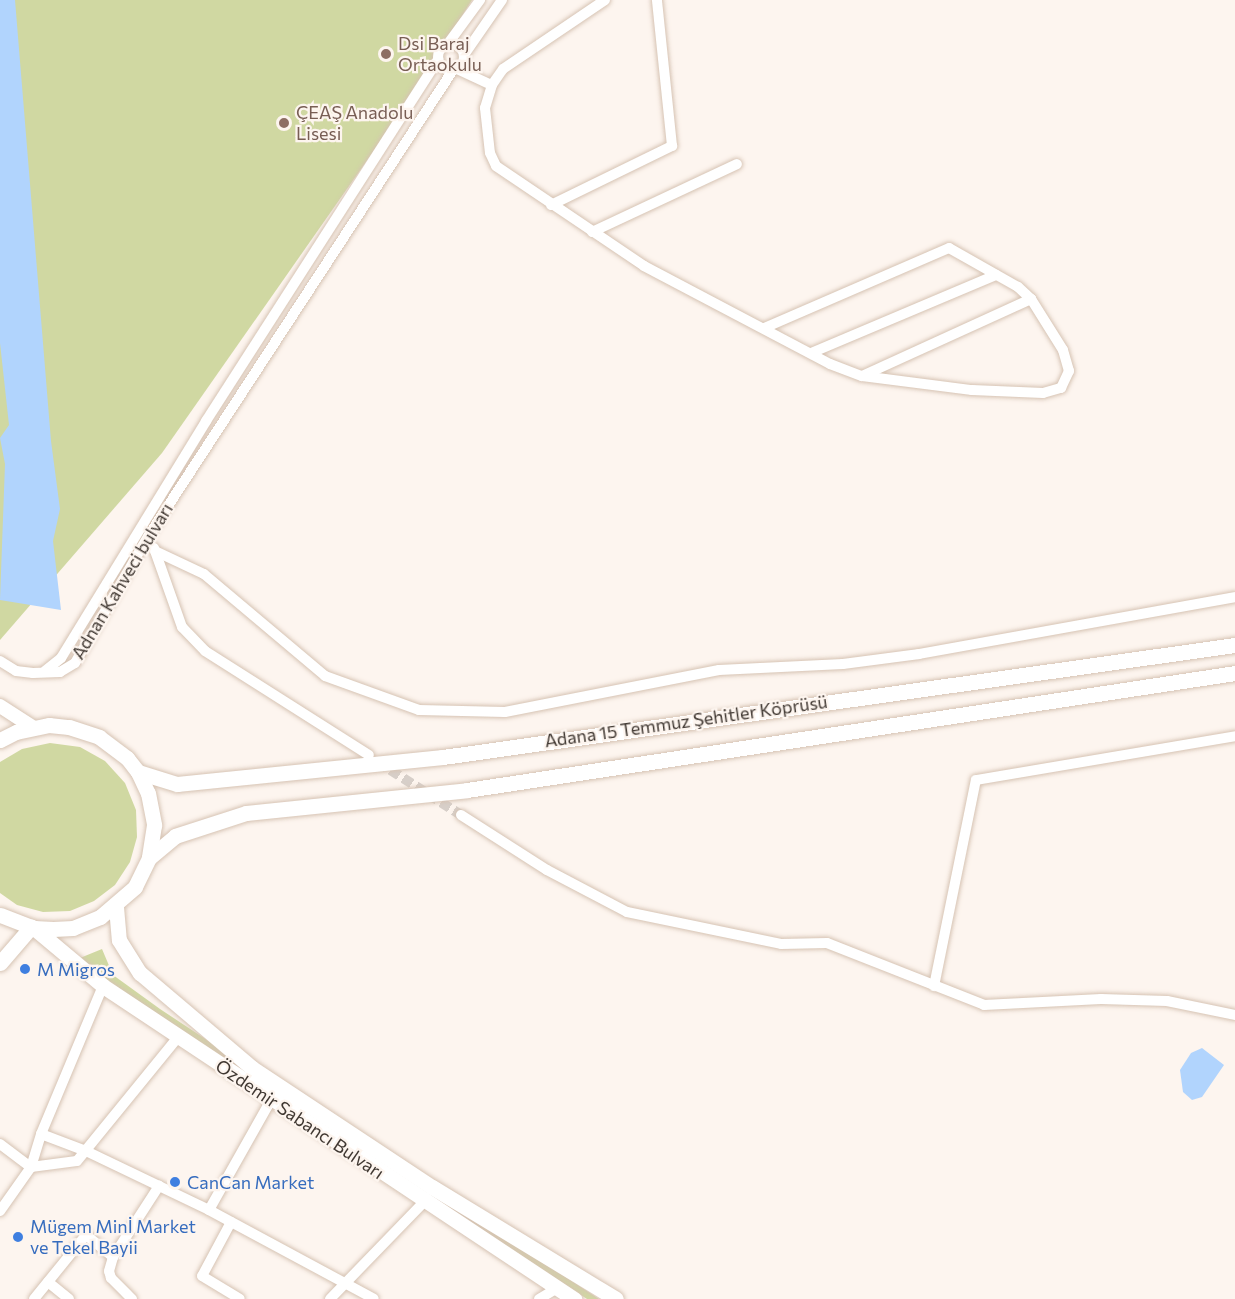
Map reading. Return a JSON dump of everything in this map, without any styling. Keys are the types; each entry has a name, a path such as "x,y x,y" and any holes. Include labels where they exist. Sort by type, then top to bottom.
{"main road":[{"name":"Adana 15 Temmuz Şehitler Köprüsü","path":"138,772 177,784 460,753 1235,645"},
{"name":"Adana 15 Temmuz Şehitler Köprüsü","path":"149,858 175,836 220,819 467,790 1235,673"},
{"path":"0,740 32,727 69,727 99,736 127,758 138,772 153,812 149,858 135,887 116,907 73,928 32,927 0,915"},
{"name":"Özdemir Sabancı Bulvarı","path":"116,907 118,940 140,973 252,1068 432,1187 616,1299"},
{"path":"0,963 32,927"},
{"name":"Özdemir Sabancı Bulvarı","path":"32,927 103,986 424,1202 574,1299"}],"street":[{"path":"478,75 441,67 438,59 440,51 447,45 480,0"},
{"path":"455,70 502,0"},
{"path":"605,0 503,69 492,85 485,108 492,159 551,205 644,266 811,353 862,376 972,390 1043,393 1061,388 1066,383 1068,364 1044,317 1031,299 996,275 949,248 764,328"},
{"path":"551,205 672,146 657,0"},
{"path":"447,45 460,47 464,57 478,75 492,85"},
{"name":"Adnan Kahveci bulvarı","path":"42,673 61,657 206,421 415,101 438,59"},
{"name":"Adnan Kahveci bulvarı","path":"42,673 60,672 75,663 149,535 455,70"},
{"path":"592,232 737,164"},
{"path":"811,353 996,275"},
{"path":"862,376 1031,299"},
{"path":"149,535 182,627 206,651 369,755"},
{"path":"155,551 204,574 325,676 419,710 505,712 719,670 843,664 919,654 1235,597"},
{"path":"1,663 16,671 42,673"},
{"path":"0,706 32,727"},
{"path":"934,986 976,780 1235,736"},
{"path":"462,815 547,870 627,912 781,944 827,943 984,1005 1101,999 1167,1001 1235,1015"},
{"path":"0,1211 31,1167 41,1134 103,986"},
{"path":"0,1144 31,1167 77,1161 178,1037"},
{"path":"209,1210 272,1100"},
{"path":"41,1134 86,1151 209,1210 374,1299"},
{"path":"132,1299 111,1278 113,1257 159,1186"},
{"path":"330,1299 342,1283 424,1202"},
{"path":"231,1222 202,1275 240,1299"},
{"path":"34,1299 86,1235 113,1257"},
{"path":"48,1282 69,1299"},
{"path":"539,1299 557,1288"}],"green space":[{"path":"0,0 472,0 396,119 162,453 0,640"},
{"path":"50,743 80,747 105,761 125,783 136,810 137,837 130,862 115,885 94,901 70,911 43,912 17,905 0,893 0,762 22,749"},
{"path":"102,949 113,975 160,1009 599,1299 587,1299 104,981 80,958"}],"water":[{"path":"0,0 15,0 51,441 60,509 53,541 61,610 0,600 5,464 0,438 9,425 0,343"},
{"path":"1202,1048 1224,1065 1202,1097 1192,1100 1183,1092 1180,1070 1191,1053"}],"tunnel":[{"path":"378,762 461,815"}],"place":[{"name":"Dsi Baraj Ortaokulu","path":"386,54"},
{"name":"ÇEAŞ Anadolu Lisesi","path":"284,123"},
{"name":"M Migros","path":"25,969"},
{"name":"CanCan Market","path":"175,1182"},
{"name":"Mügem Minİ Market ve Tekel Bayii","path":"18,1237"}]}
